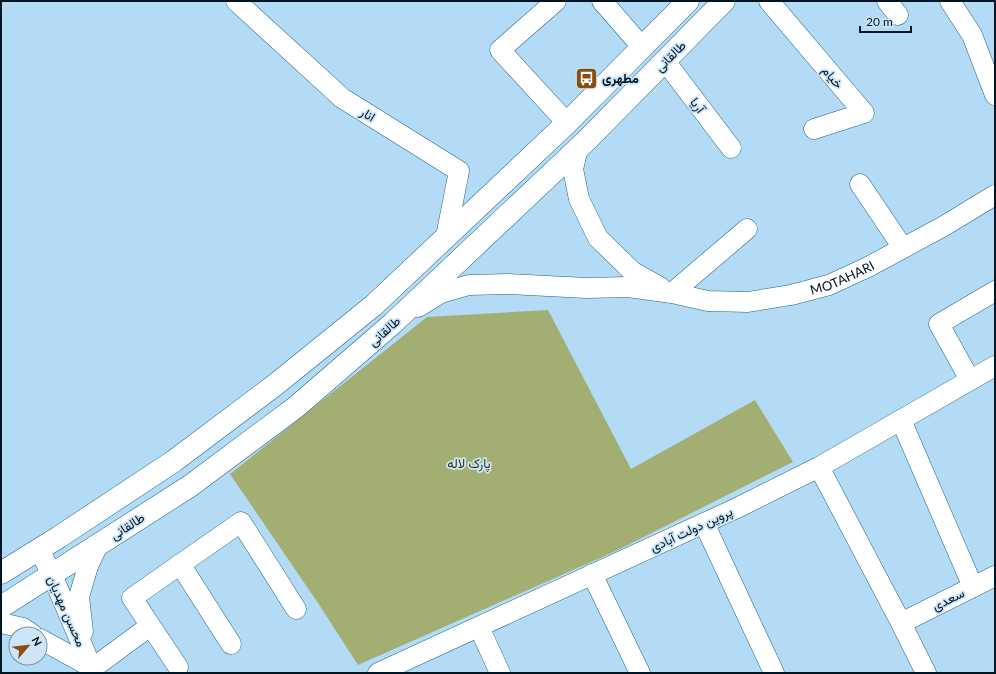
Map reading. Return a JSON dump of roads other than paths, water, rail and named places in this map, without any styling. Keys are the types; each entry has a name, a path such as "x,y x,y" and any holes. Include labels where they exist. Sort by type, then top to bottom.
{"main road":[{"name":"طالقانی","path":"1,573 174,461 275,385 374,305 567,123 688,1"},
{"name":"طالقانی","path":"1,607 190,486 290,411 399,318 578,148 724,1"}],"street":[{"name":"انار","path":"236,1 342,98 459,171 446,237"},
{"path":"556,1 500,50 567,123"},
{"path":"602,1 642,47"},
{"name":"خیام","path":"769,1 864,113 814,129"},
{"path":"950,1 972,35 995,95"},
{"name":"آریا","path":"665,61 731,148"},
{"path":"578,148 573,169 579,199 598,238 633,272 672,293"},
{"path":"860,184 903,248"},
{"name":"MOTAHARI","path":"672,293 708,301 748,302 792,295 829,285 868,267 944,226 995,195"},
{"path":"399,318 441,292 469,285 508,284 587,288 628,287 672,293 747,229"},
{"path":"970,380 939,324 995,291"},
{"name":"پروین دولت آبادی","path":"378,673 737,508 819,467 995,366"},
{"path":"901,420 988,584"},
{"path":"819,467 926,673"},
{"path":"178,668 132,598 241,522 296,609"},
{"path":"704,523 774,673"},
{"path":"94,671 83,629 79,597 88,566 98,545"},
{"name":"محسن مهدیان","path":"39,549 94,671"},
{"path":"180,564 231,644"},
{"path":"592,574 640,673"},
{"name":"سعدی","path":"901,623 988,584"},
{"path":"1,623 14,626"},
{"path":"94,671 150,626"},
{"path":"479,626 500,673"},
{"path":"48,644 94,671"}],"place":[{"name":"مطهری","path":"586,78"}],"park label":[{"name":"پارک لاله","path":"469,463"}]}
